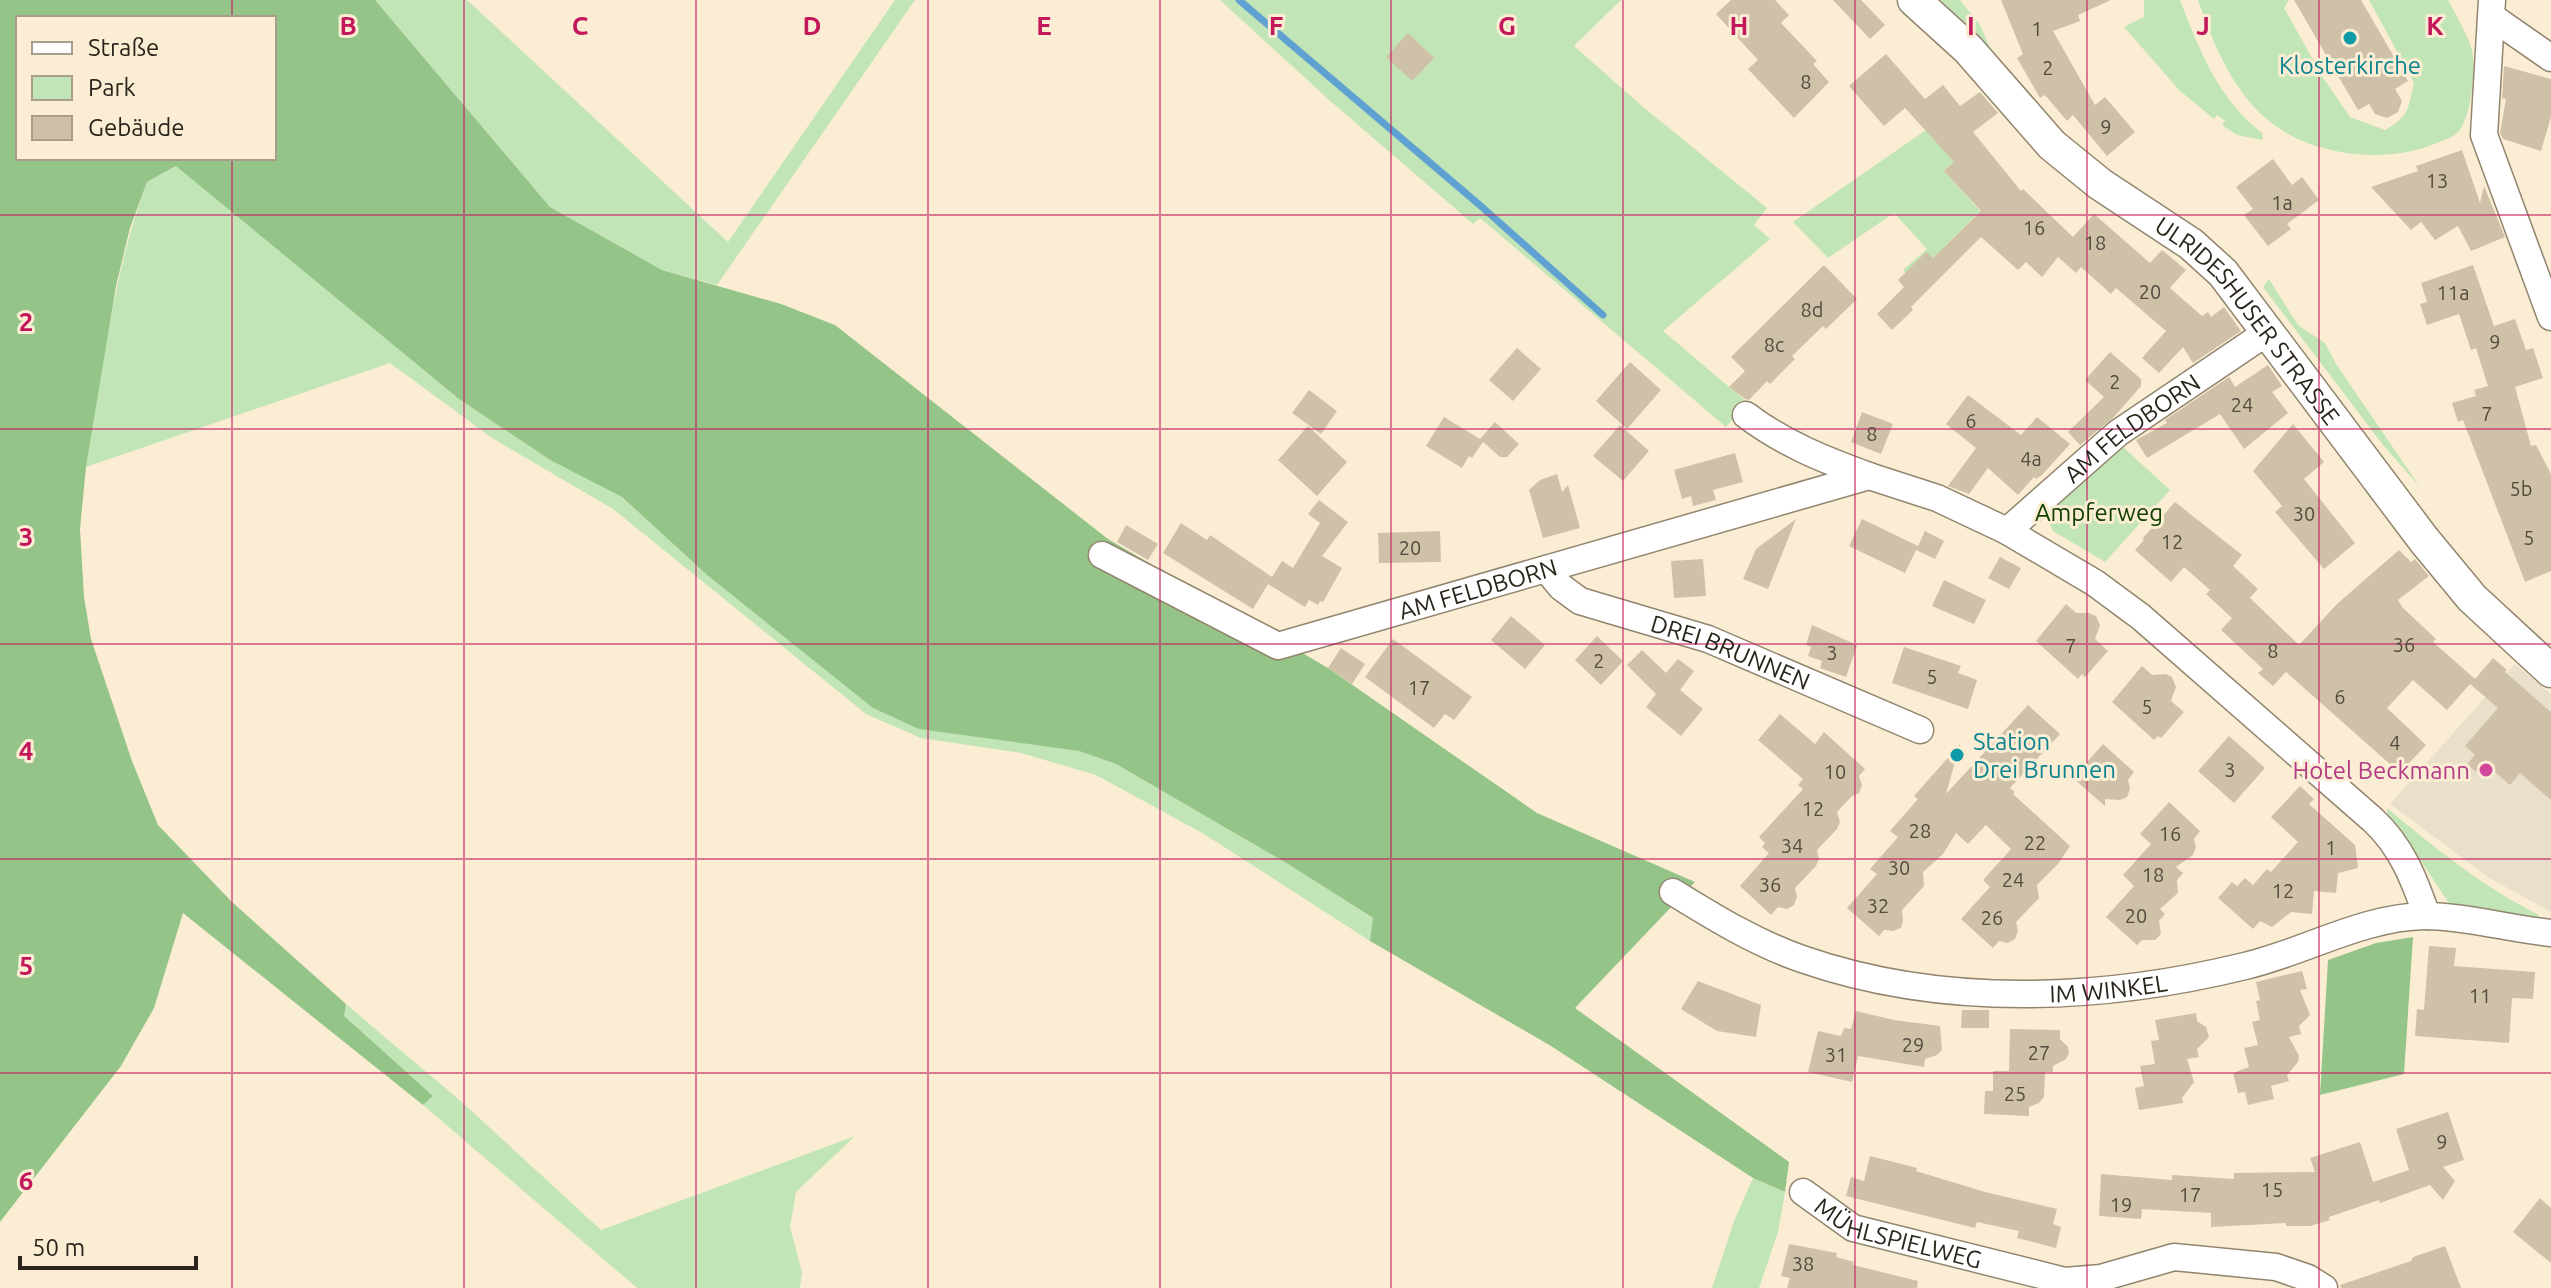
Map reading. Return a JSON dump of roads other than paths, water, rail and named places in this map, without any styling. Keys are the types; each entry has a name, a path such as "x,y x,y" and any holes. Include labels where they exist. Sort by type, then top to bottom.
{"street":[{"name":"ULRIDESHUSER STRASSE","path":"1914,0 1968,49 2052,145 2100,184 2191,244 2223,273 2472,598 2551,671"},
{"path":"2492,9 2551,58"},
{"path":"2492,9 2484,135 2551,317"},
{"name":"AM FELDBORN","path":"2007,531 2118,433 2269,331"},
{"path":"1746,415 1769,432 1815,457 1937,498 2007,531 2095,583 2141,617 2388,834 2401,853 2427,916"},
{"name":"AM FELDBORN","path":"1102,555 1278,646 1869,476"},
{"name":"DREI BRUNNEN","path":"1546,569 1580,601 1708,639 1920,730"},
{"name":"IM WINKEL","path":"1673,892 1725,924 1802,959 1882,979 1965,991 2016,994 2104,990 2195,978 2257,963 2394,919 2427,916 2551,933"},
{"name":"MÜHLSPIELWEG","path":"1803,1192 1853,1228 2065,1281 2103,1283 2174,1257 2276,1267 2308,1278 2324,1288"}],"waterway":[{"path":"1239,0 1482,207 1603,315"}],"place":[{"name":"Klosterkirche","path":"2350,38"},
{"name":"Station Drei Brunnen","path":"1957,755"},
{"name":"Hotel Beckmann","path":"2486,770"}],"park label":[{"name":"Ampferweg","path":"2099,512"}]}
